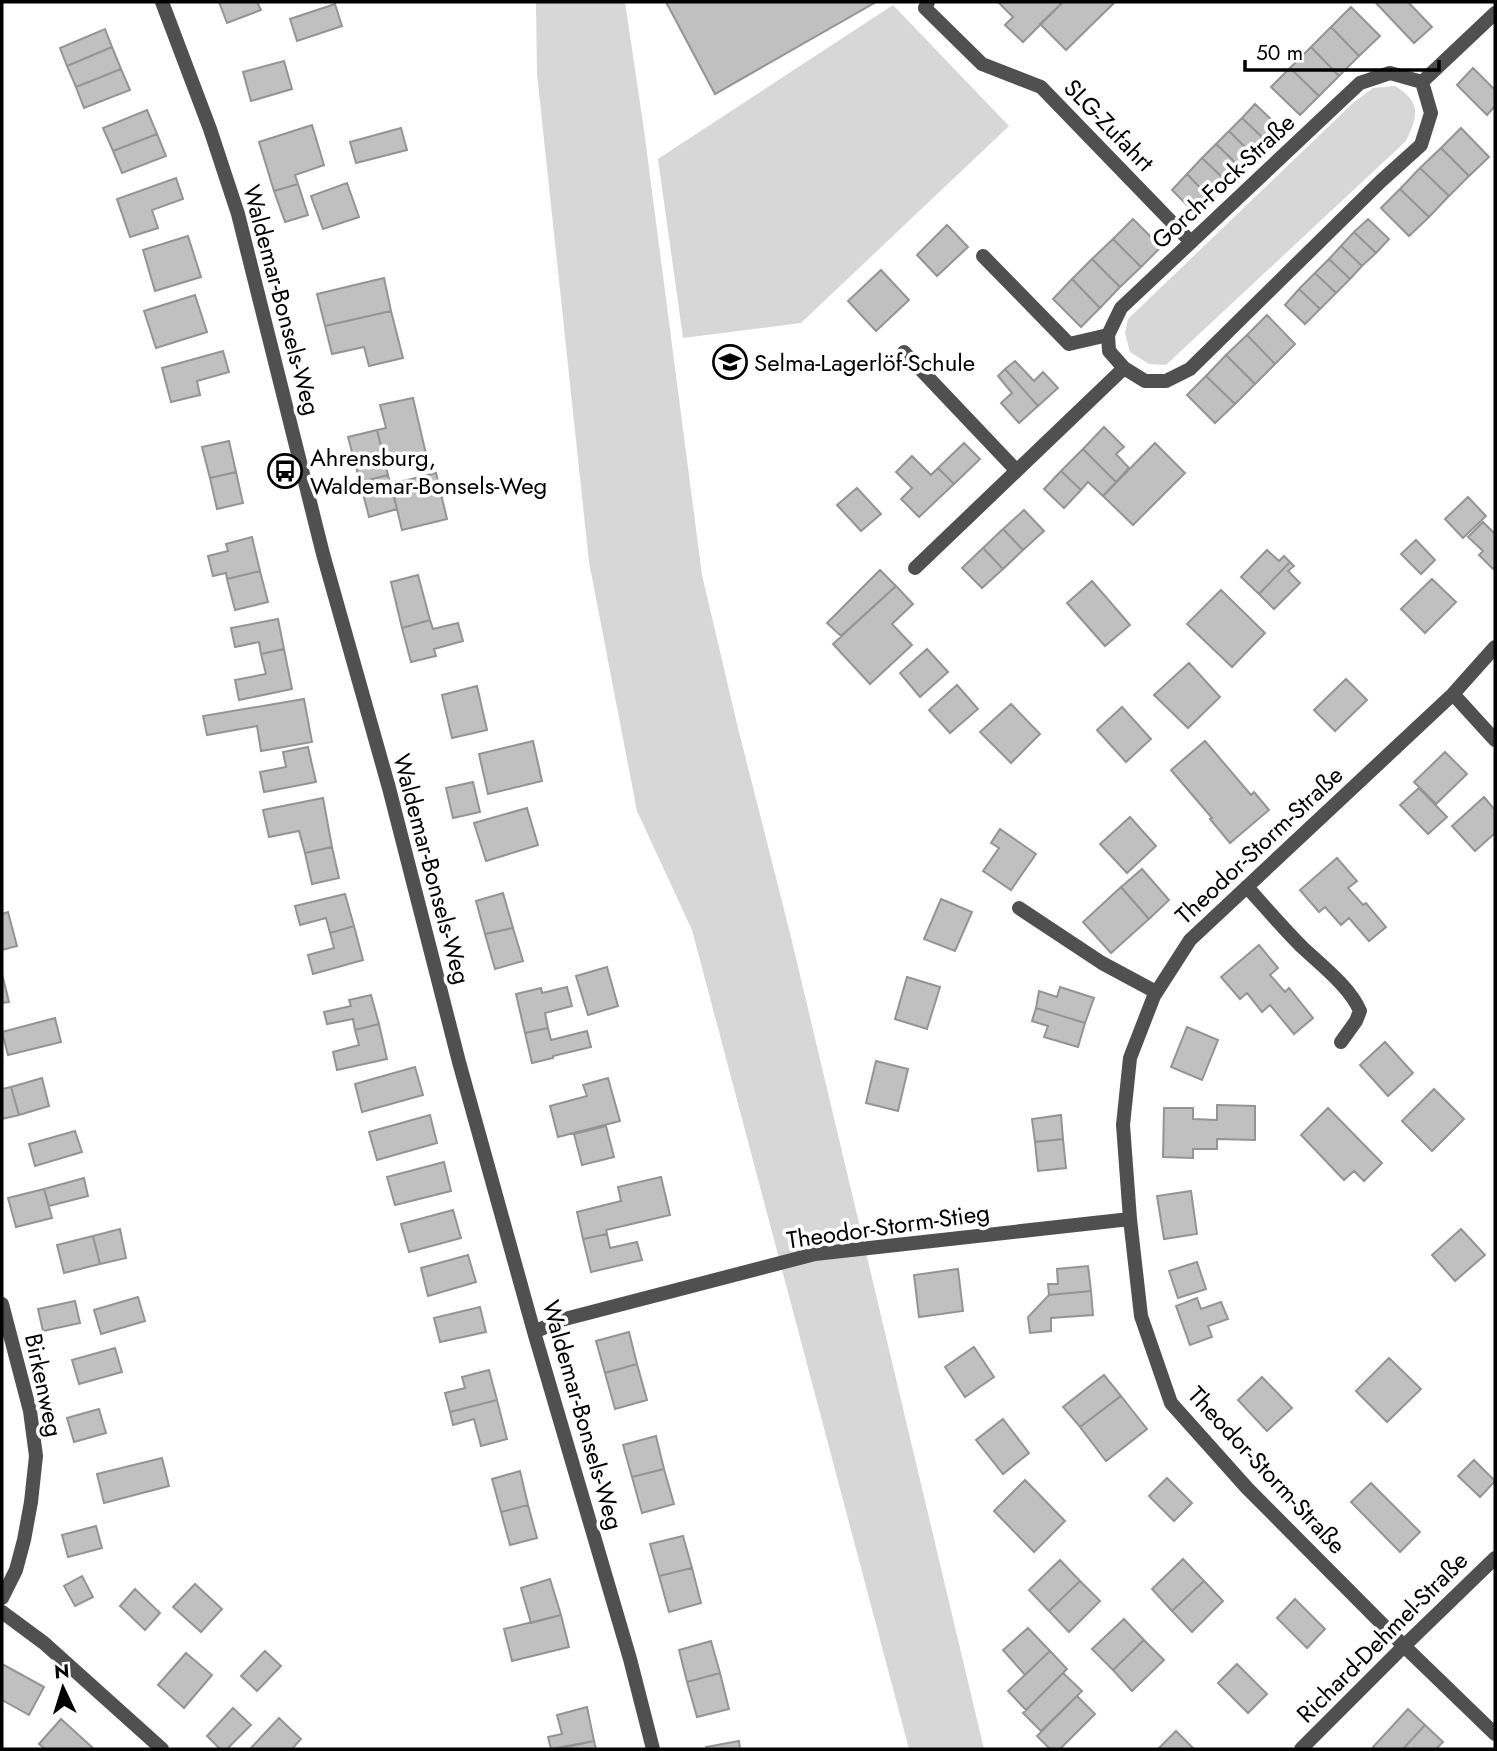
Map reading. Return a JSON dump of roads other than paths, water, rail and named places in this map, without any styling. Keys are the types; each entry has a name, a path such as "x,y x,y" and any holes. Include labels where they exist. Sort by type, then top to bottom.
{"street":[{"name":"Waldemar-Bonsels-Weg","path":"162,2 210,129 238,214 323,554 389,788 459,1062 534,1332 630,1659 653,1749"},
{"name":"SLG-Zufahrt","path":"929,2 925,8 982,64 1041,87 1191,242"},
{"path":"984,256 1069,344 1108,335 1109,351 1124,368 1145,381 1166,382 1190,369 1421,145 1431,113 1422,82 1495,13"},
{"name":"Gorch-Fock-Straße","path":"1108,335 1121,308 1360,83 1390,73 1422,82"},
{"path":"904,352 1016,470"},
{"path":"915,568 1124,368"},
{"name":"Theodor-Storm-Straße","path":"1495,647 1453,694 1190,940 1156,992 1130,1058 1123,1125 1141,1316 1171,1403 1247,1488 1495,1734"},
{"path":"1453,694 1495,740"},
{"path":"1247,887 1357,1004 1360,1011 1356,1021 1341,1042"},
{"path":"1019,908 1102,963 1156,992"},
{"name":"Theodor-Storm-Stieg","path":"534,1332 574,1316 815,1254 1130,1219"},
{"name":"Birkenweg","path":"2,1304 30,1411 36,1456 24,1540 16,1570 2,1598"},
{"name":"Richard-Dehmel-Straße","path":"1301,1749 1495,1558"},
{"path":"2,1612 44,1643 162,1749"}],"place":[{"name":"Selma-Lagerlöf-Schule","path":"730,362"},
{"name":"Ahrensburg, Waldemar-Bonsels-Weg","path":"285,471"}]}
